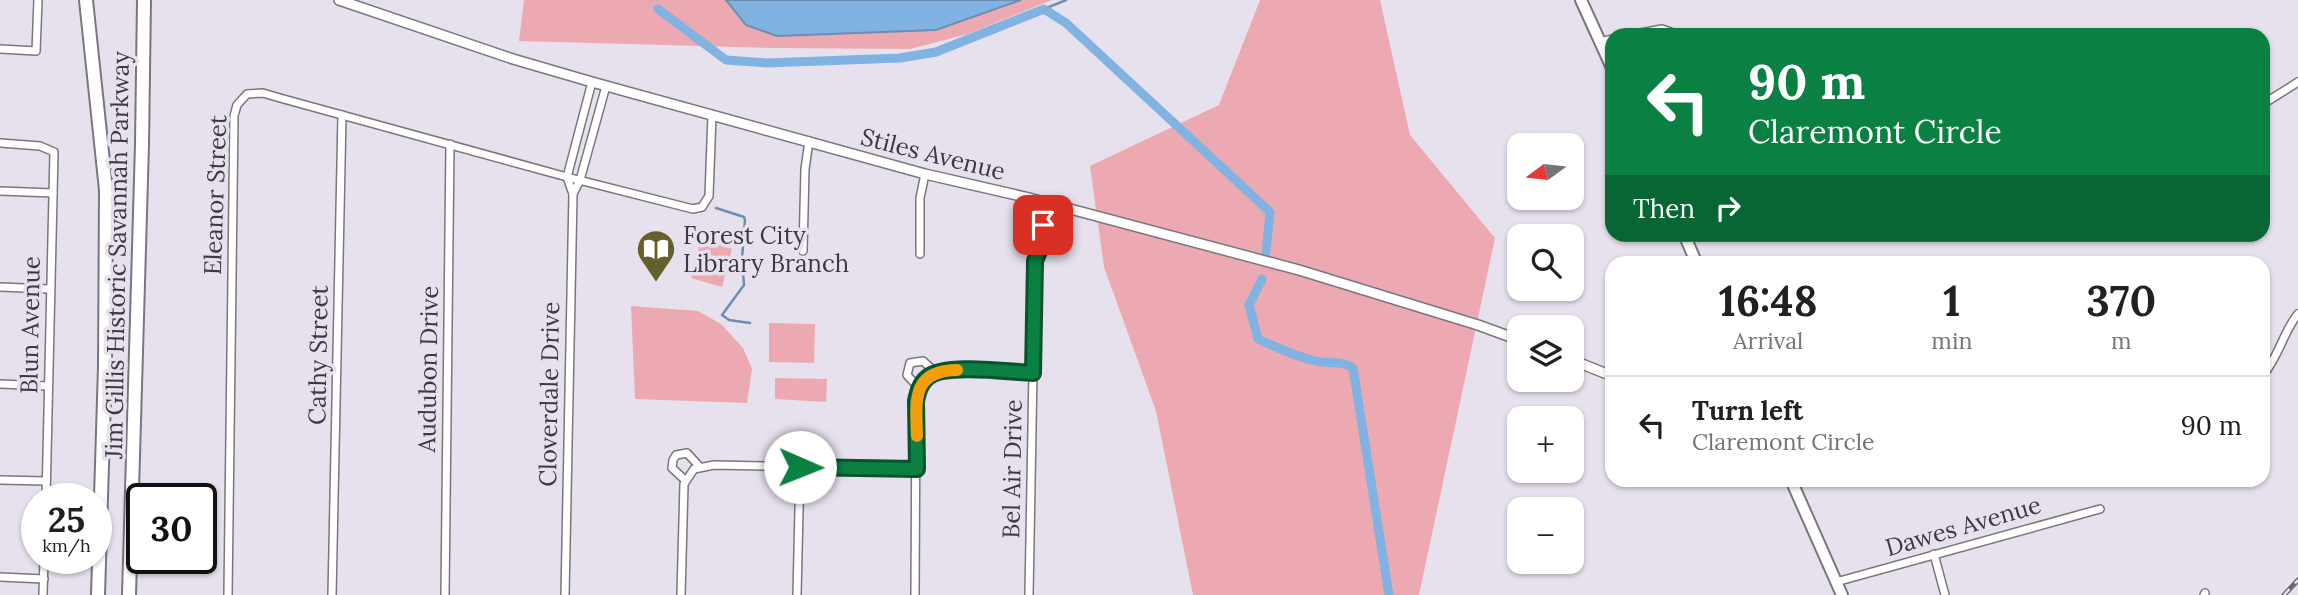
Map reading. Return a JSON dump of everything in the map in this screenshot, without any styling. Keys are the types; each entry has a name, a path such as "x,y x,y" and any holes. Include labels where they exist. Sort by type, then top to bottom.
{"highway":[{"name":"Jim Gillis Historic Savannah Parkway","path":"86,0 106,190 105,366 98,595"},
{"name":"Jim Gillis Historic Savannah Parkway","path":"129,595 144,0"}],"main road":[{"path":"1581,0 1605,39"},
{"path":"1794,487 1842,595"}],"street":[{"path":"0,48 36,51 38,0"},
{"name":"Stiles Avenue","path":"339,0 513,59 592,82 925,174 1031,198 1299,270 1507,336"},
{"path":"567,177 592,82"},
{"path":"2270,100 2298,82"},
{"name":"Cloverdale Drive","path":"573,194 580,180 606,86"},
{"name":"Eleanor Street","path":"228,595 234,116 237,105 247,94 263,93 693,209 702,207 709,196 712,115"},
{"name":"Cathy Street","path":"332,595 342,115"},
{"path":"803,251 808,141"},
{"name":"Blun Avenue","path":"0,144 40,146 54,152 46,481"},
{"name":"Audubon Drive","path":"445,595 450,144"},
{"path":"920,254 920,198 925,174"},
{"name":"Cloverdale Drive","path":"565,595 573,194 567,177"},
{"path":"0,191 53,193"},
{"name":"Bel Air Drive","path":"1030,595 1035,261 1030,235 1031,198"},
{"name":"Bel Air Drive","path":"1035,261 1040,249 1045,202"},
{"path":"0,287 51,289"},
{"path":"2270,365 2298,314"},
{"path":"919,388 907,375 910,363 923,360 935,372"},
{"path":"1584,365 1605,373"},
{"path":"915,595 916,401 919,388 928,376 935,372 960,370 1033,373"},
{"path":"0,384 48,386"},
{"path":"685,480 673,468 676,455 687,453 699,466"},
{"path":"681,595 685,480 699,466 917,469"},
{"path":"797,595 800,467"},
{"path":"0,480 46,481"},
{"name":"Dawes Avenue","path":"1836,582 2100,509"},
{"path":"1934,554 1945,595"},
{"path":"43,595 44,574"},
{"path":"0,577 44,579"}],"shaded area":[{"path":"524,0 1052,0 968,34 910,49 519,41"},
{"path":"1260,0 1380,0 1410,135 1495,238 1419,595 1193,595 1156,411 1104,267 1090,166 1219,105"},
{"path":"701,239 732,249 722,287 691,278"},
{"path":"631,306 698,311 721,324 743,348 752,369 747,403 635,399"},
{"path":"769,323 815,324 814,363 769,362"},
{"path":"775,378 827,379 826,402 775,399"}],"water":[{"path":"726,0 1021,0 936,30 777,36 746,25"}],"waterway":[{"path":"1044,9 1066,0"},
{"path":"658,9 726,60 767,63 900,58 936,52 1044,9 1066,23 1270,212 1266,252"},
{"path":"716,208 744,217 745,220 742,258 744,285 722,315 729,320 750,323"},
{"path":"1262,279 1249,305 1258,339 1308,359 1344,364 1353,368 1389,595"}],"railway":[{"path":"2284,595 2298,580"}],"slow traffic":[{"path":"917,436 916,401 922,383 935,372 957,370"}],"place":[{"name":"Forest City Library Branch","path":"656,283"}],"route":[{"path":"800,467 917,469 916,401 918,391 928,376 943,370 1033,373 1035,261 1040,249 1043,225"}]}
